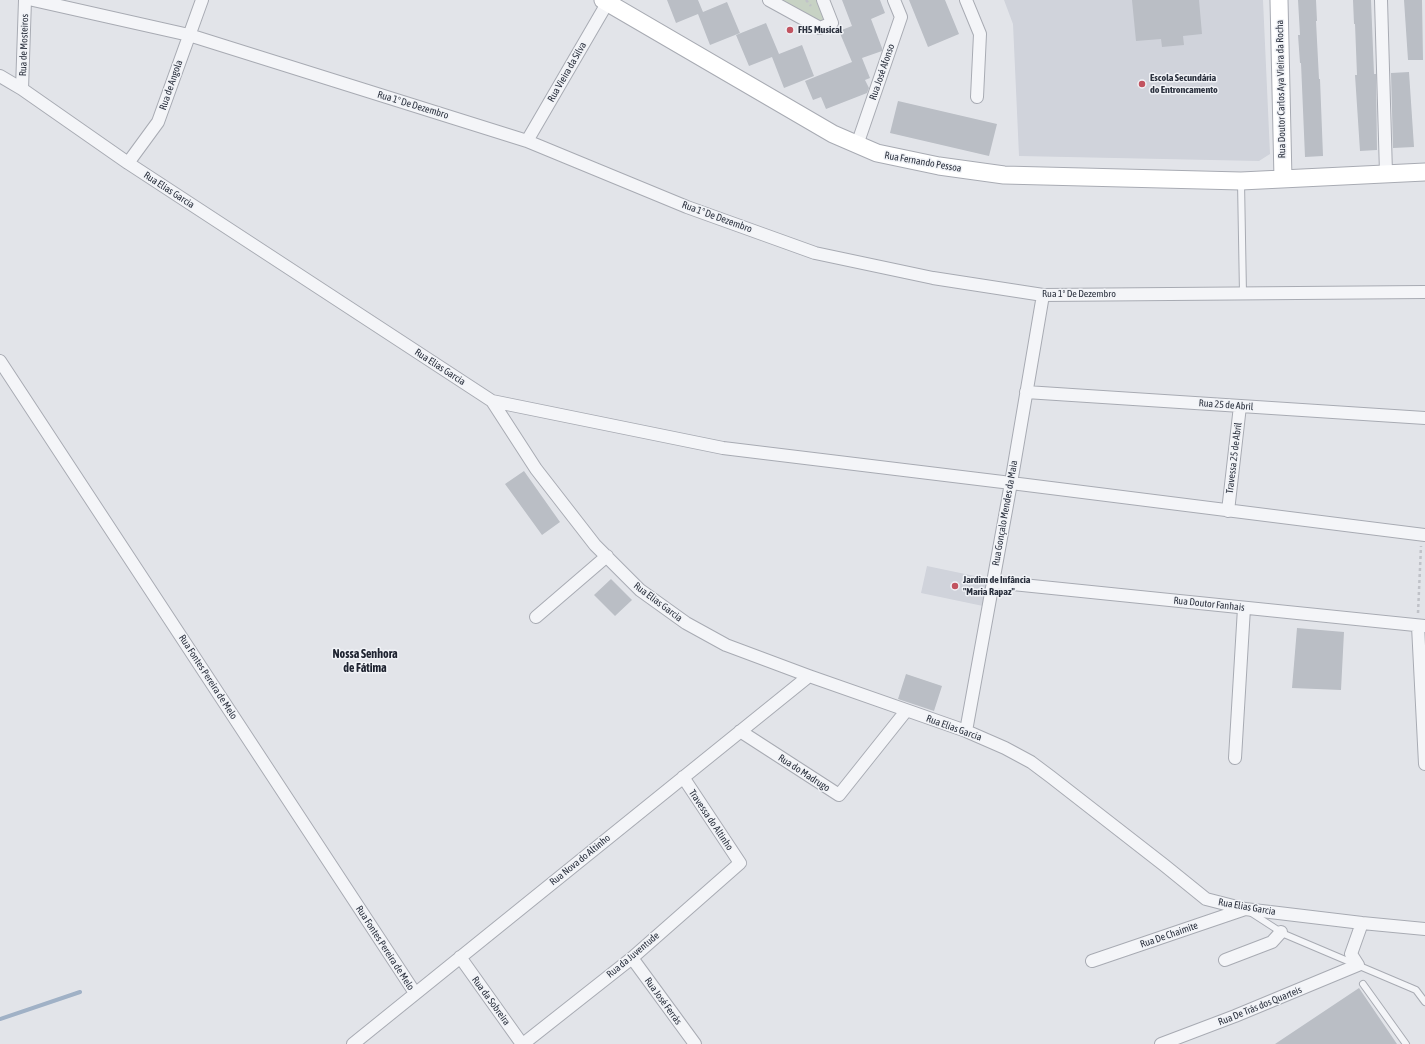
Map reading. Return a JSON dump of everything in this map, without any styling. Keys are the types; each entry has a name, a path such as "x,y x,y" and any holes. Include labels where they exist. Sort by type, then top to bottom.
{"street":[{"name":"Rua de Mosteiros","path":"22,90 26,0"},
{"name":"Rua 1º De Dezembro","path":"33,0 189,34 527,141 687,207 815,253 933,278 1043,295 1425,292"},
{"name":"Rua de Angola","path":"128,163 158,122 202,0"},
{"path":"768,0 820,28 832,23 823,0"},
{"name":"Rua José Afonso","path":"857,145 901,17 894,0"},
{"path":"966,0 980,34 976,97"},
{"name":"Rua Doutor Carlos Aya Vieira da Rocha","path":"1279,0 1283,178"},
{"path":"1381,0 1386,174"},
{"name":"Rua Fernando Pessoa","path":"607,1 833,134 884,155 939,166 1004,175 1240,181 1425,172"},
{"name":"Rua Vieira da Silva","path":"527,141 607,1"},
{"name":"Rua Elias Garcia","path":"0,76 128,163 492,401 536,469 595,545 640,590 686,622 726,645 808,676 966,731 1005,748 1031,762 1158,860 1206,900 1246,909 1425,929"},
{"name":"Rua Gonçalo Mendes da Maia","path":"966,731 1043,295"},
{"name":"Rua Fontes Pereira de Melo","path":"0,361 415,993"},
{"name":"Rua 25 de Abril","path":"1026,392 1425,418"},
{"path":"492,401 723,448 1423,535"},
{"name":"Travessa 25 de Abril","path":"1228,511 1240,406"},
{"path":"536,617 607,556"},
{"name":"Rua Doutor Fanhais","path":"993,582 1421,626"},
{"path":"1235,758 1244,608"},
{"path":"1421,626 1425,764"},
{"name":"Rua Nova do Altinho","path":"353,1044 808,676"},
{"name":"Rua do Madrugo","path":"740,731 839,796 906,711"},
{"name":"Travessa do Altinho","path":"683,778 740,863"},
{"name":"Rua da Juventude","path":"523,1044 632,958 740,863"},
{"name":"Rua De Chaimite","path":"1092,961 1246,909"},
{"path":"1358,965 1351,954 1362,923"},
{"path":"1226,960 1272,942 1281,932"},
{"name":"Rua da Sobreira","path":"460,958 523,1044"},
{"name":"Rua José Ferrás","path":"632,958 695,1044"},
{"name":"Rua De Trás dos Quarteis","path":"1161,1044 1235,1016 1358,965"}],"lane":[{"path":"1240,181 1243,294"},
{"path":"1246,909 1281,932 1410,986 1416,990 1425,1002"},
{"path":"1363,984 1406,1044"}],"path":[{"path":"1421,626 1423,535"}],"shaded area":[{"name":"Escola Secundária do Entroncamento","path":"1004,0 1263,0 1270,154 1259,161 1019,156 1013,24"},
{"name":"Jardim de Infância \"Maria Rapaz\"","path":"927,566 989,579 983,606 921,593"}],"green space":[{"path":"774,0 820,0 828,20 817,24"}],"building":[{"path":"667,0 698,0 703,12 727,2 740,33 710,45 698,14 676,23"},
{"path":"842,0 880,0 885,13 871,19 882,51 862,58 870,78 865,80 869,88 867,93 826,109 821,97 813,100 805,81 852,62 839,31 852,26"},
{"path":"909,0 945,0 959,34 928,47"},
{"path":"1132,0 1199,0 1202,34 1183,36 1184,45 1162,47 1161,39 1136,41"},
{"path":"1298,0 1316,0 1323,156 1305,157 1301,63 1298,35 1300,35"},
{"path":"1353,0 1371,0 1374,74 1376,74 1377,150 1360,151 1355,75 1357,75"},
{"path":"1404,0 1422,0 1423,60 1408,60"},
{"path":"766,23 779,54 802,45 814,76 784,88 772,57 749,66 736,35"},
{"path":"1409,72 1414,147 1393,148 1391,73"},
{"path":"898,101 997,124 989,156 890,133"},
{"path":"524,471 560,522 542,535 505,484"},
{"path":"611,579 632,600 615,616 594,595"},
{"path":"1297,628 1344,632 1341,690 1292,688"},
{"path":"906,674 942,686 934,711 898,699"},
{"path":"1359,988 1397,1044 1275,1044"}],"waterway":[{"path":"0,1019 80,992"}],"place":[{"name":"FH5 Musical","path":"790,30"},
{"name":"Escola Secundária do Entroncamento","path":"1142,84"},
{"name":"Jardim de Infância \"Maria Rapaz\"","path":"955,586"}],"district":[{"name":"Nossa Senhora de Fátima","path":"365,661"}]}
